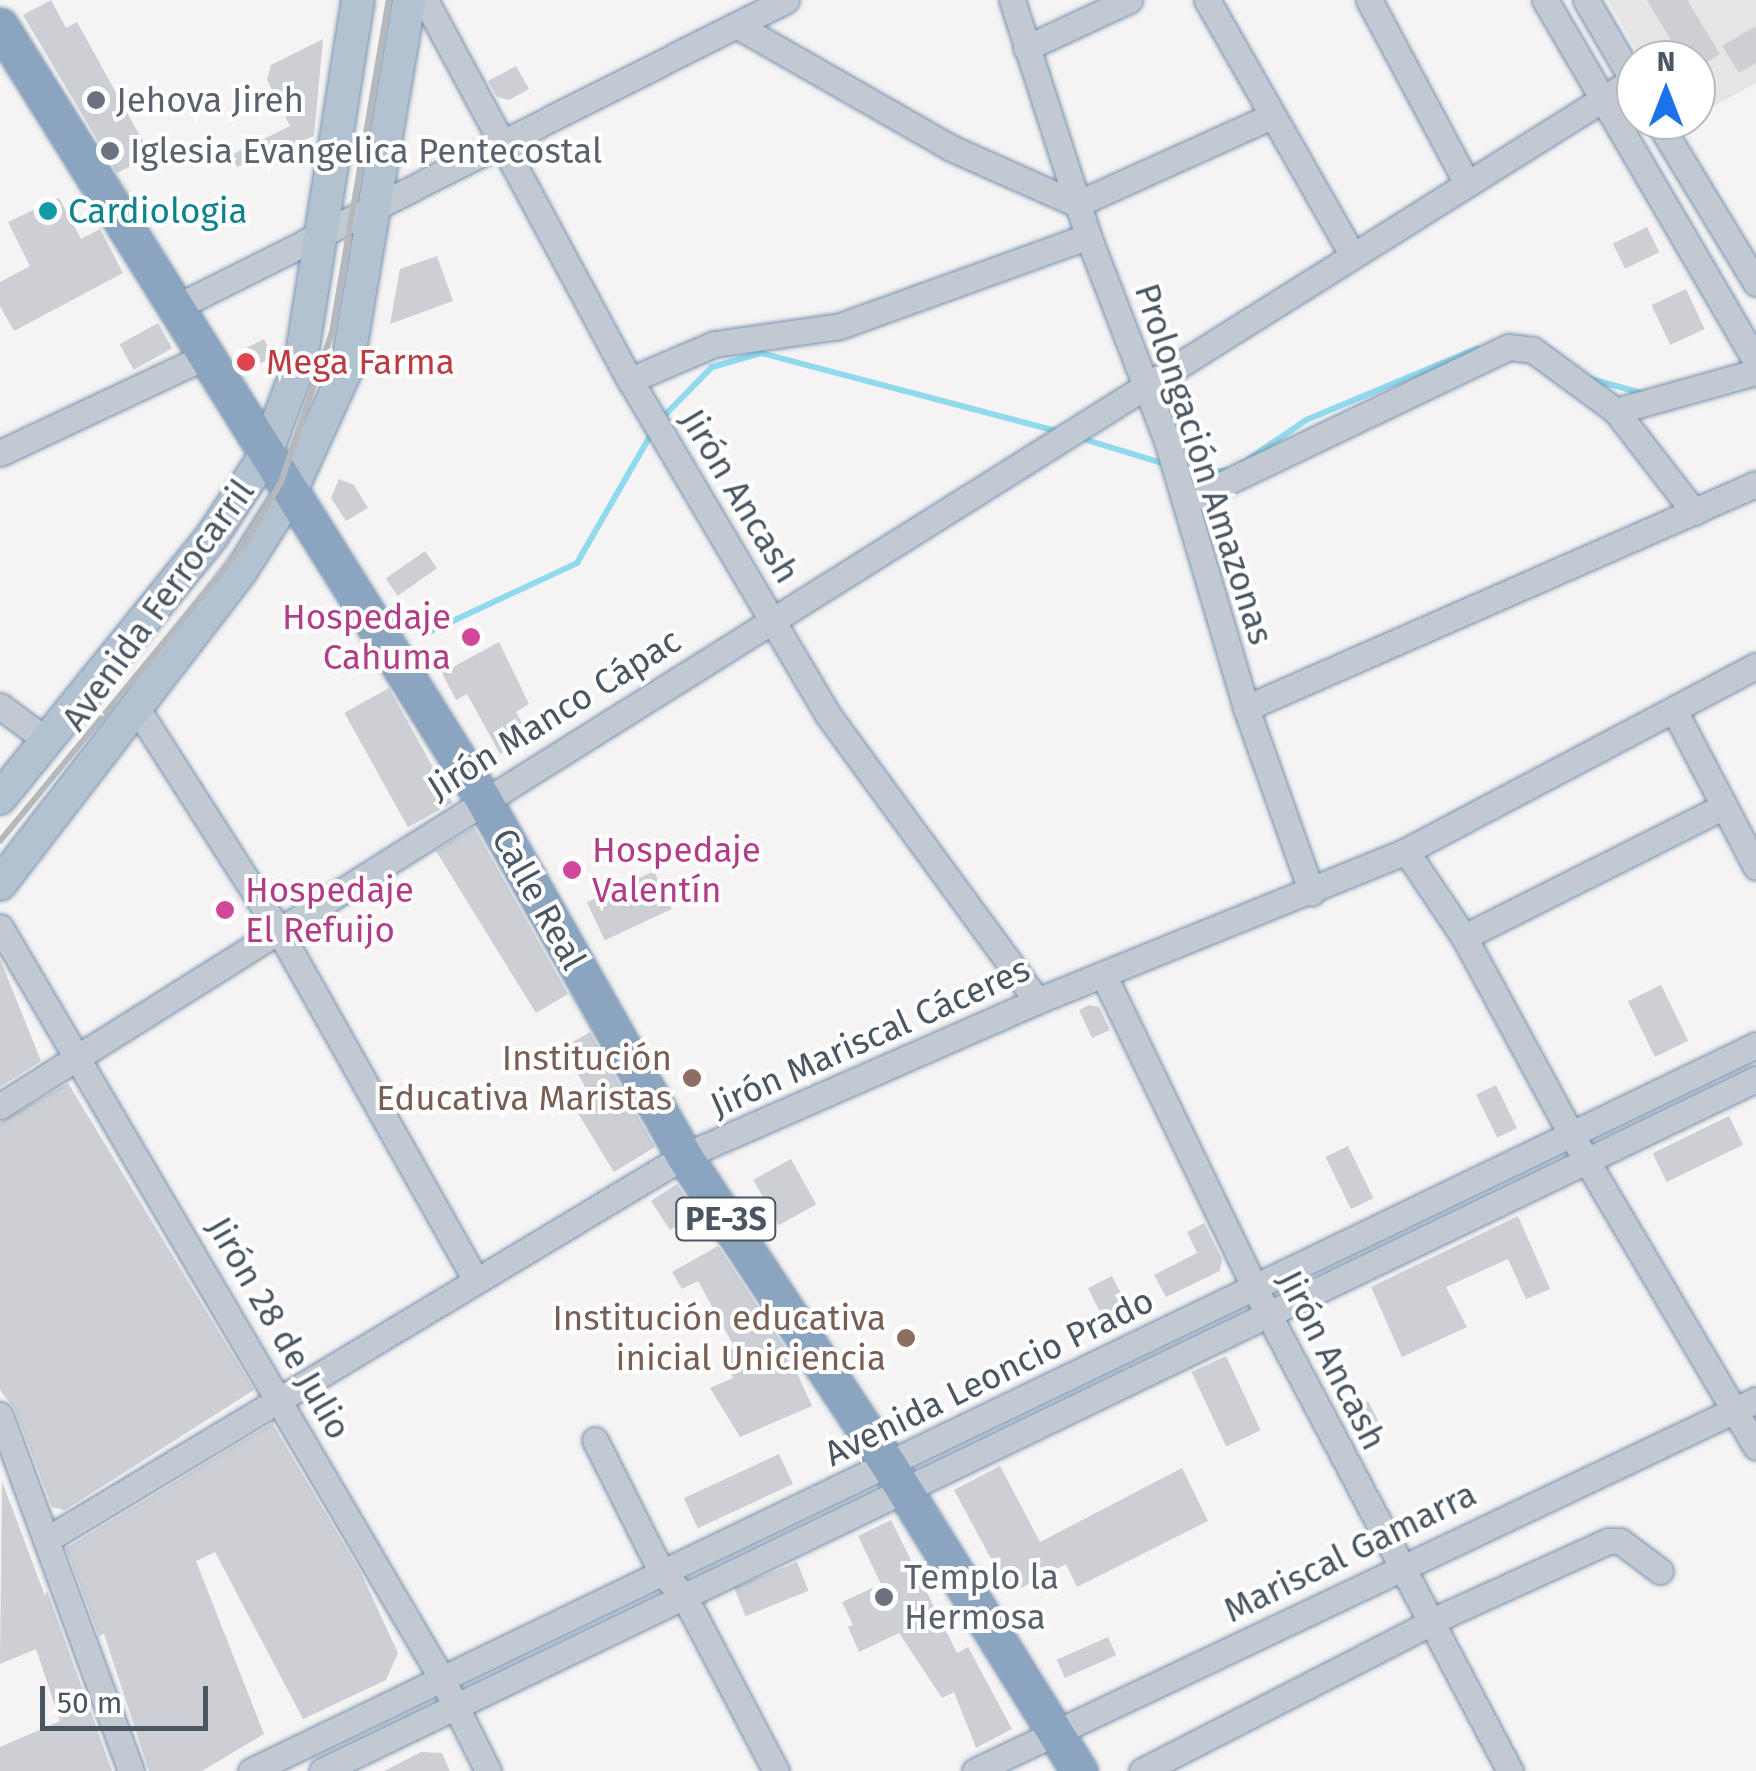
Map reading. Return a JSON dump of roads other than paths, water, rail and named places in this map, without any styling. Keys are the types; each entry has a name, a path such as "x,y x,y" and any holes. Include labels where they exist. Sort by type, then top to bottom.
{"highway":[{"name":"Calle Real","path":"0,26 482,799 684,1156 896,1477 1080,1771"}],"main road":[{"name":"Avenida Ferrocarril","path":"0,798 212,536 265,456 301,360 358,0"},
{"name":"Avenida Ferrocarril","path":"0,884 241,571 289,495 348,368 409,0"}],"street":[{"name":"Jirón Ancash","path":"425,0 499,144 630,380 828,715 1037,1002"},
{"path":"178,307 786,0"},
{"name":"Prolongación Amazonas","path":"1012,0 1088,236 1167,441 1246,708 1312,893"},
{"path":"1026,48 1130,0"},
{"path":"1207,0 1352,254"},
{"path":"1369,0 1466,182"},
{"path":"1545,0 1756,361"},
{"path":"1586,0 1616,52"},
{"path":"738,26 951,148 1078,204 1272,116"},
{"name":"Jirón Manco Cápac","path":"0,1106 482,799 1616,91"},
{"path":"1669,140 1756,283"},
{"path":"630,380 714,344 840,326 1088,236"},
{"path":"1184,499 1509,347 1533,350 1616,410 1694,512"},
{"path":"0,453 206,356"},
{"path":"1616,410 1756,372"},
{"path":"1246,708 1756,484"},
{"name":"Jirón Mariscal Cáceres","path":"46,1540 281,1402 474,1277 684,1156 1037,1002 1312,893 1406,851 1756,666"},
{"path":"0,706 46,740"},
{"path":"136,706 278,929 474,1277"},
{"path":"1674,710 1756,867"},
{"path":"1464,936 1724,806"},
{"path":"1406,851 1464,936 1572,1136 1745,1405 1756,1448"},
{"name":"Jirón 28 de Julio","path":"0,927 81,1055 442,1679 488,1771"},
{"name":"Jirón Ancash","path":"1104,976 1268,1316 1510,1771"},
{"name":"Avenida Leoncio Prado","path":"322,1771 684,1596 896,1477 1255,1289 1756,1045"},
{"name":"Avenida Leoncio Prado","path":"251,1771 662,1573 1268,1316 1756,1079"},
{"name":"Mariscal Gamarra","path":"976,1771 1745,1405"},
{"path":"0,1415 131,1771"},
{"path":"595,1440 662,1573 684,1596 776,1771"},
{"path":"1142,1771 1430,1623 1608,1542 1620,1542 1660,1571"}],"waterway":[{"path":"1243,463 1306,420 1478,348"},
{"path":"661,419 712,367 761,353 1059,432"},
{"path":"1591,379 1642,393"},
{"path":"427,633 577,563 654,429"},
{"path":"1080,438 1169,465"},
{"path":"1181,469 1199,474 1227,470"}],"railway":[{"path":"0,841 243,546 281,482 332,332 389,0"}],"place":[{"name":"Jehova Jireh","path":"96,100"},
{"name":"Iglesia Evangelica Pentecostal","path":"110,151"},
{"name":"Cardiologia","path":"48,211"},
{"name":"Mega Farma","path":"246,362"},
{"name":"Hospedaje Cahuma","path":"471,637"},
{"name":"Hospedaje Valentín","path":"572,870"},
{"name":"Hospedaje El Refuijo","path":"225,910"},
{"name":"Institución Educativa Maristas","path":"692,1078"},
{"name":"Institución educativa inicial Uniciencia","path":"906,1338"},
{"name":"Templo la Hermosa","path":"884,1597"}]}
